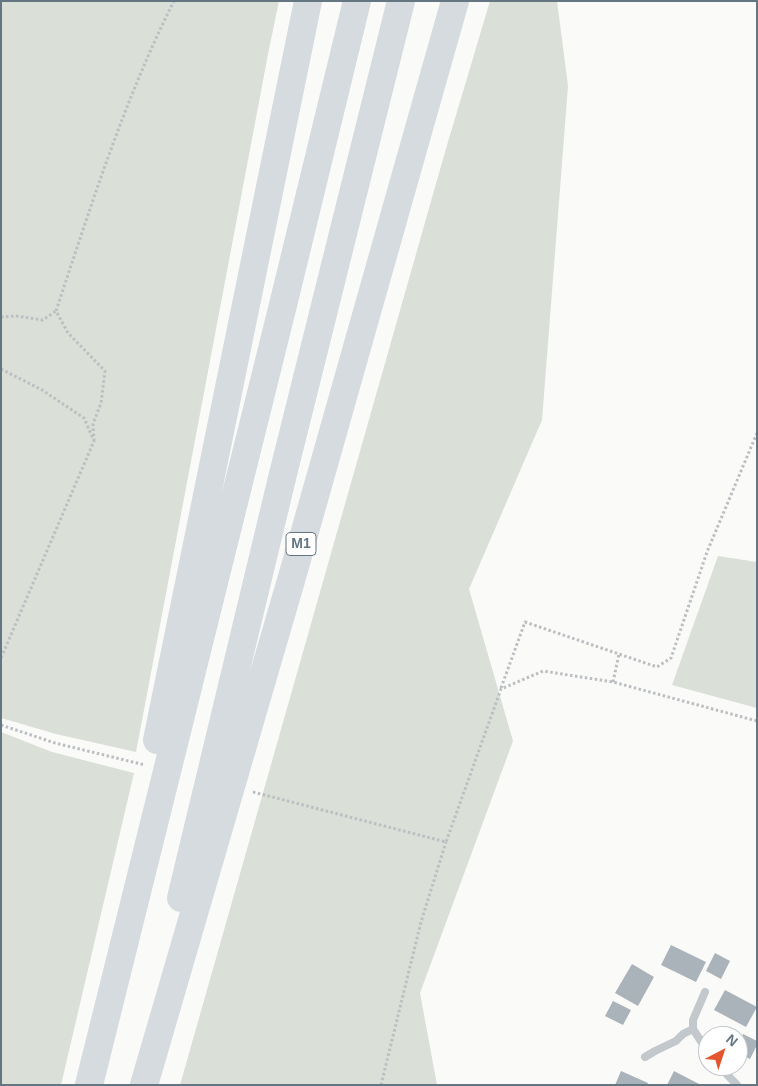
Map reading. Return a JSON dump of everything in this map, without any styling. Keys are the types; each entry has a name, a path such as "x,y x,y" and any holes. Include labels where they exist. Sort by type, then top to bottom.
{"highway":[{"path":"88,1085 308,1"},
{"path":"88,1085 285,295 356,1"},
{"name":"M1","path":"137,1085 195,837 401,1"},
{"name":"M1","path":"144,1085 292,577 455,1"}],"lane":[{"path":"698,1037 693,1030 693,1020 705,992"},
{"path":"645,1057 693,1030"}],"path":[{"path":"1,318 16,316 43,320 56,311 125,113 159,31 174,1"},
{"path":"1,658 94,441 93,424 101,403 105,371 68,333 56,311"},
{"path":"1,369 42,390 84,418 94,441"},
{"path":"381,1085 421,922 446,842 525,622 657,667 671,658 707,552 757,433"},
{"path":"612,682 619,654"},
{"path":"501,688 543,671 612,682 757,721"},
{"path":"1,725 55,742"},
{"path":"393,828 446,842"}],"shaded area":[{"path":"1,1 279,1 136,752 56,734 1,718"},
{"path":"490,1 557,1 568,86 542,420 469,589 513,741 420,993 437,1085 180,1085 445,152"},
{"path":"718,556 757,562 757,708 672,685"},
{"path":"1,732 52,752 134,773 61,1085 1,1085"}],"building":[{"path":"671,945 706,962 696,982 661,965"},
{"path":"715,953 730,961 721,979 706,971"},
{"path":"632,964 654,977 638,1006 615,993"},
{"path":"725,990 757,1007 747,1026 714,1010"},
{"path":"613,1001 631,1010 623,1025 605,1016"},
{"path":"748,1036 757,1041 750,1059 748,1058"},
{"path":"621,1071 648,1083 647,1085 615,1085"},
{"path":"674,1071 701,1085 667,1085"}]}
